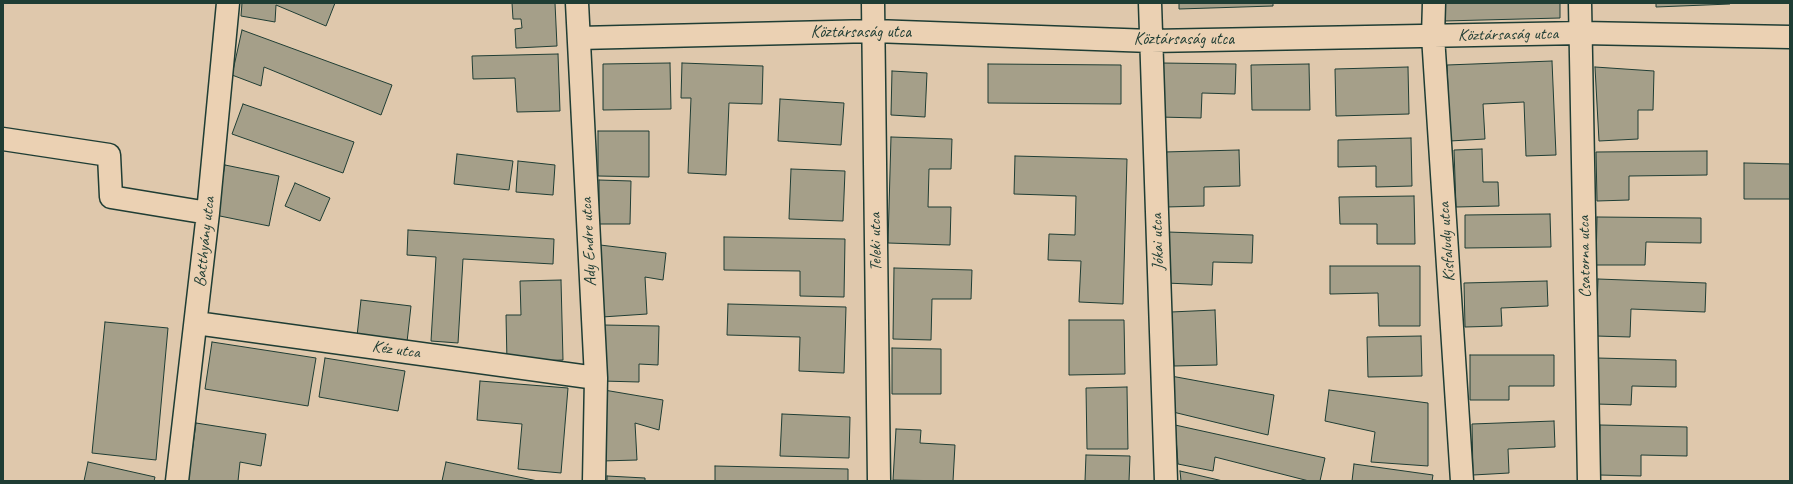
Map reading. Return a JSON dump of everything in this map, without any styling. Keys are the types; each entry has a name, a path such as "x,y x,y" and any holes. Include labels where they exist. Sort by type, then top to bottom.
{"street":[{"name":"Batthyány utca","path":"177,481 208,213 228,3"},
{"name":"Ady Endre utca","path":"577,3 596,378 594,481"},
{"name":"Teleki utca","path":"873,3 879,481"},
{"name":"Jókai utca","path":"1150,3 1166,481"},
{"name":"Kisfaludy utca","path":"1434,3 1433,36 1462,481"},
{"path":"1580,3 1582,33"},
{"name":"Köztársaság utca","path":"579,38 874,31 1151,41 1582,33 1790,37"},
{"name":"Csatorna utca","path":"1582,33 1588,481"},
{"path":"3,139 109,155 111,197 208,213"},
{"name":"Kéz utca","path":"196,323 596,378"}],"building":[{"path":"242,3 335,3 326,26 276,5 275,22 241,16"},
{"path":"512,3 555,3 557,46 516,48 515,29 522,28 521,19 513,19"},
{"path":"1179,3 1273,3 1273,6 1179,9"},
{"path":"1444,3 1560,3 1560,18 1444,21"},
{"path":"1656,3 1730,3 1730,4 1656,7"},
{"path":"242,30 392,85 381,115 264,67 261,86 232,75"},
{"path":"558,54 560,111 517,112 515,78 473,79 472,56"},
{"path":"1552,61 1556,155 1526,156 1524,102 1483,104 1485,139 1450,141 1447,65"},
{"path":"670,63 671,109 603,110 603,64"},
{"path":"682,63 763,66 762,104 729,103 726,175 688,173 691,98 681,98"},
{"path":"1161,63 1236,64 1235,94 1202,93 1201,118 1159,117"},
{"path":"988,64 1121,65 1121,104 988,103"},
{"path":"1309,64 1310,110 1252,110 1251,65"},
{"path":"1408,67 1409,114 1336,116 1335,69"},
{"path":"1595,67 1654,71 1653,110 1638,110 1638,139 1599,141"},
{"path":"892,71 927,73 925,117 891,115"},
{"path":"780,99 844,103 841,145 778,141"},
{"path":"243,104 354,142 343,173 232,134"},
{"path":"598,131 649,131 649,177 598,176"},
{"path":"891,137 952,139 951,169 929,169 928,207 951,207 950,245 888,243"},
{"path":"1411,138 1412,186 1376,187 1376,166 1338,167 1338,140"},
{"path":"1482,149 1483,182 1498,182 1499,206 1456,207 1454,150"},
{"path":"1239,150 1240,186 1204,187 1204,206 1166,207 1164,152"},
{"path":"1707,151 1707,175 1629,176 1629,200 1597,201 1596,152"},
{"path":"457,154 513,161 509,190 454,184"},
{"path":"1015,156 1127,159 1123,304 1079,302 1081,261 1048,260 1049,234 1075,235 1076,196 1014,194"},
{"path":"518,161 555,165 553,195 516,192"},
{"path":"1744,163 1790,164 1790,199 1744,199"},
{"path":"225,165 279,176 269,226 215,215"},
{"path":"791,169 845,171 843,221 789,219"},
{"path":"599,180 631,181 630,224 599,224"},
{"path":"295,183 330,198 320,221 285,206"},
{"path":"1414,196 1415,244 1377,244 1377,224 1340,224 1339,197"},
{"path":"1550,214 1551,247 1465,248 1465,215"},
{"path":"1597,217 1701,218 1701,243 1646,242 1645,265 1596,265"},
{"path":"408,230 554,239 553,264 463,259 458,343 431,341 436,257 407,255"},
{"path":"1168,232 1253,235 1252,263 1213,262 1212,285 1166,283"},
{"path":"724,237 845,239 844,297 800,296 800,271 724,270"},
{"path":"600,245 666,253 663,280 645,277 647,314 602,317"},
{"path":"1330,266 1420,266 1420,326 1379,326 1378,293 1330,294"},
{"path":"894,268 972,270 971,299 932,299 931,340 893,339"},
{"path":"1598,279 1706,283 1705,312 1631,309 1630,337 1596,336"},
{"path":"561,280 563,360 507,362 506,315 521,315 520,281"},
{"path":"1547,281 1548,306 1501,308 1502,326 1465,327 1464,283"},
{"path":"361,300 411,306 407,342 357,336"},
{"path":"728,304 846,307 844,373 799,371 800,337 727,335"},
{"path":"1215,310 1217,365 1174,366 1171,312"},
{"path":"1069,320 1124,320 1125,374 1069,375"},
{"path":"105,322 168,328 156,460 92,453"},
{"path":"603,325 659,326 658,365 639,364 639,382 602,381"},
{"path":"1421,336 1422,376 1368,377 1367,337"},
{"path":"212,342 316,358 308,406 205,389"},
{"path":"892,348 941,349 941,394 892,394"},
{"path":"1470,355 1554,355 1554,386 1509,386 1509,400 1470,400"},
{"path":"325,358 405,371 398,411 319,397"},
{"path":"1597,358 1676,360 1676,387 1632,386 1631,405 1596,404"},
{"path":"1171,376 1274,395 1268,435 1173,412"},
{"path":"480,381 568,388 561,473 518,469 522,424 477,420"},
{"path":"1127,387 1128,449 1087,449 1086,388"},
{"path":"604,390 663,400 659,430 635,423 637,460 602,461"},
{"path":"1329,390 1428,403 1428,466 1371,462 1375,432 1325,421"},
{"path":"782,414 850,417 849,458 780,456"},
{"path":"1554,421 1555,447 1508,449 1509,473 1473,475 1472,424"},
{"path":"196,423 266,434 261,466 240,462 238,481 188,481"},
{"path":"1175,425 1325,458 1320,481 1309,481 1215,457 1213,471 1178,464"},
{"path":"1600,425 1687,427 1687,456 1641,455 1641,476 1599,475"},
{"path":"896,429 921,430 920,443 955,445 953,481 893,480"},
{"path":"1086,455 1130,456 1129,481 1085,481"},
{"path":"88,462 155,477 154,481 84,481"},
{"path":"446,462 538,481 442,481"},
{"path":"1354,464 1433,475 1432,481 1352,481"},
{"path":"715,466 848,469 848,481 715,481"},
{"path":"1180,471 1223,481 1181,481"},
{"path":"607,476 645,478 645,481 607,481"}]}
